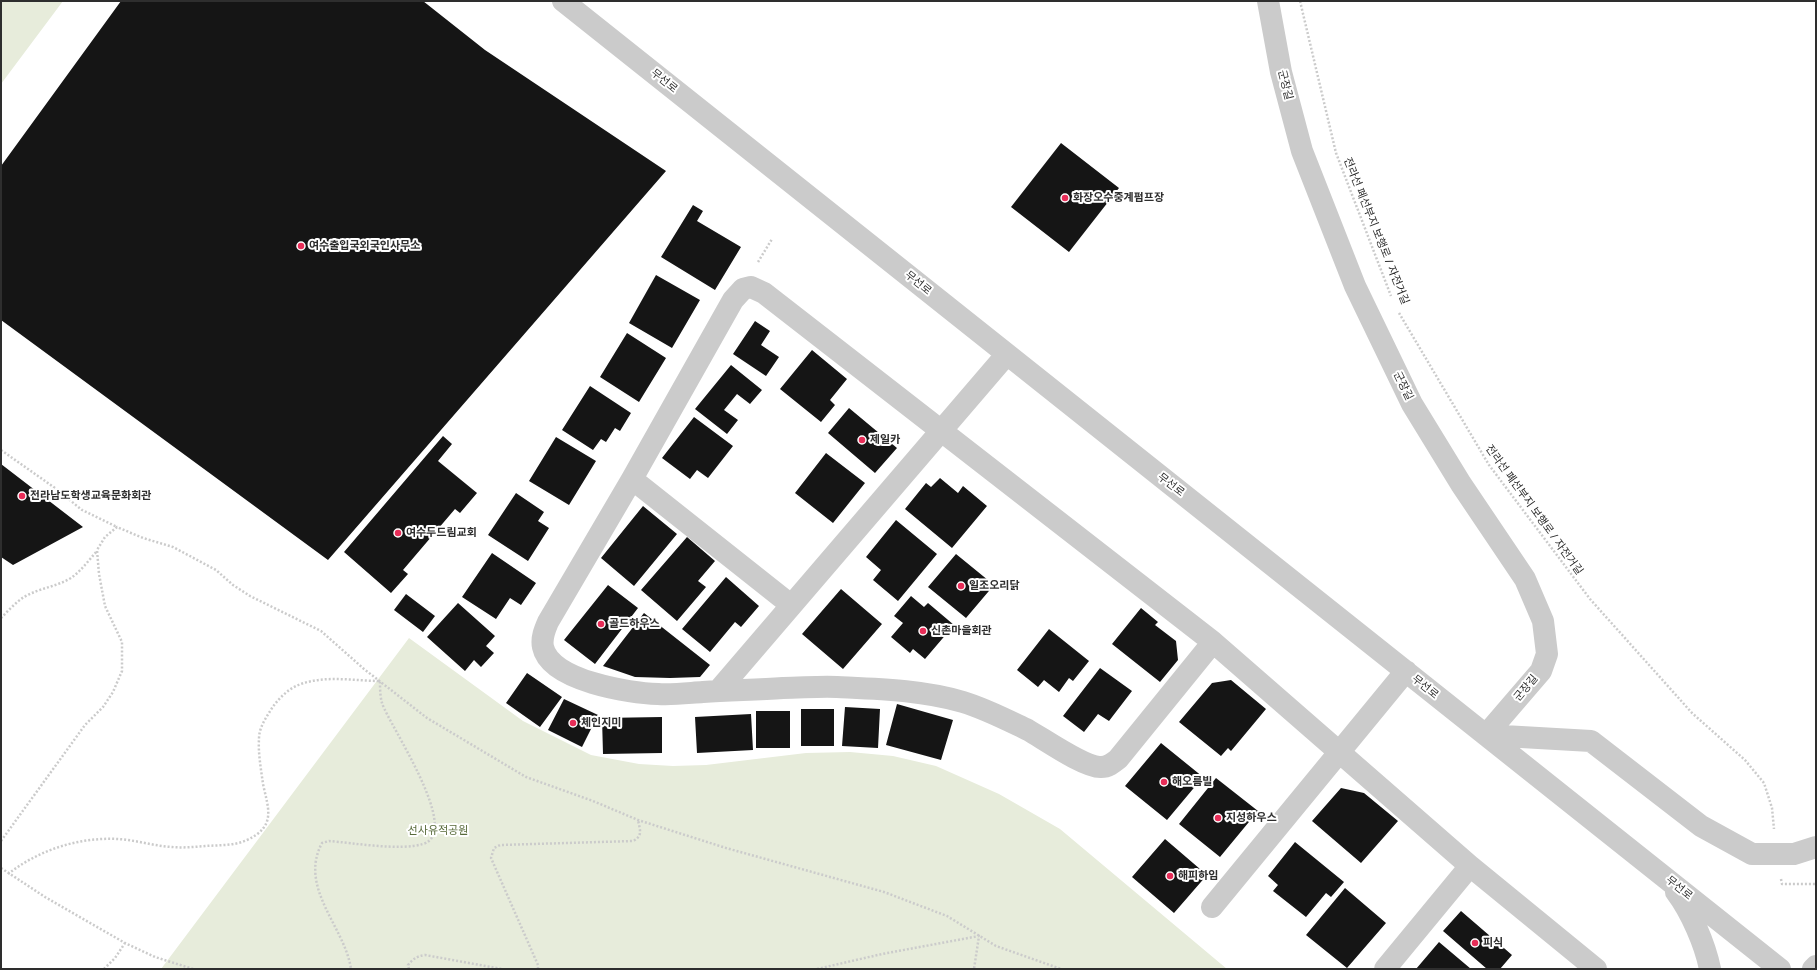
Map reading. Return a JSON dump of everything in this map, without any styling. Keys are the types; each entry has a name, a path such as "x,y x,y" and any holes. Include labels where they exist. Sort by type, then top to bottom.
{"street":[{"name":"무선로","path":"563,1 1780,969"},
{"name":"군장길","path":"1268,1 1281,72 1302,151 1355,286 1412,404 1461,484 1525,579 1543,621 1547,654 1541,671 1486,736"},
{"path":"1213,642 1118,759 1111,765 1102,767 1093,766 1084,762 1045,739 1004,718 964,703 929,694 893,690 828,687 659,694 606,687 585,680 558,667 549,658 543,647 544,633 548,622 632,479 733,300 743,288 756,288 1213,642 1470,866 1596,969"},
{"path":"718,691 1007,354"},
{"path":"632,479 791,605"},
{"path":"1212,907 1406,672"},
{"path":"1486,736 1591,741 1701,826 1752,854 1794,854 1816,847"},
{"path":"1385,969 1470,866"},
{"path":"1669,881 1683,902 1696,929 1710,969"},
{"path":"1813,969 1816,966"}],"path":[{"name":"전라선 폐선부지 보행로 / 자전거길","path":"1300,1 1336,153 1392,297"},
{"name":"전라선 폐선부지 보행로 / 자전거길","path":"1399,311 1489,465 1590,599 1692,712 1745,760 1764,783 1772,808 1782,884 1816,884"},
{"path":"1,450 55,488 82,510 143,538 174,547 216,570 250,596 321,631 380,681 427,718 526,778 594,801 638,820 726,848 884,892 947,916 996,946 1061,969"},
{"path":"1,618 24,597 42,588 61,583 81,570 105,537 117,527"},
{"path":"1,841 85,725 106,702 113,692 122,671 122,642 105,606 98,574 97,550"},
{"path":"8,874 30,859 46,851 85,840 119,839 189,848 238,843 248,840 266,824 269,816 268,799 261,770 258,738 263,722 275,704 286,692 294,687 312,681 380,681"},
{"path":"350,969 345,948 325,908 316,881 317,852 322,843 329,841 398,846 424,844 431,840 436,833 436,824 431,802 382,703 380,681"},
{"path":"538,969 538,965 492,858 494,848 500,845 633,841 638,839 641,834 638,820"},
{"path":"1,868 8,874 125,943 155,957 193,969"},
{"path":"817,969 882,954 979,936"},
{"path":"974,969 979,936"},
{"path":"104,969 115,958 125,943"},
{"path":"409,969 408,965 412,960 418,956 425,955 502,969"}],"green space":[{"path":"1,1 63,1 1,84"},
{"name":"선사유적공원","path":"409,638 523,721 591,755 639,764 673,766 706,765 806,753 850,752 893,756 936,766 999,794 1060,829 1227,969 161,969"}],"building":[{"name":"여수출입국외국인사무소","path":"121,1 423,1 485,50 666,171 328,560 1,320 1,166"},
{"name":"화장오수중계펌프장","path":"1061,143 1119,188 1069,252 1011,207"},
{"path":"693,205 703,211 697,221 741,247 715,290 661,257"},
{"path":"656,275 700,300 672,348 629,323"},
{"path":"755,321 770,331 761,345 779,357 766,376 733,354"},
{"path":"627,333 666,358 639,402 600,377"},
{"path":"812,350 847,379 830,400 835,405 821,422 780,389"},
{"path":"731,365 762,390 750,404 737,394 724,410 738,420 727,434 695,409"},
{"path":"590,386 631,413 620,431 615,428 606,442 601,439 593,450 562,430"},
{"name":"제일카","path":"849,408 897,448 875,473 828,433"},
{"path":"694,417 733,446 708,478 697,470 690,479 662,458"},
{"name":"여수두드림교회","path":"443,436 452,444 438,461 477,493 460,513 455,509 403,570 408,574 391,593 344,552"},
{"path":"556,437 596,461 569,505 529,481"},
{"path":"826,453 865,483 833,523 795,493"},
{"name":"전라남도학생교육문화회관","path":"1,464 83,527 13,565 1,557"},
{"path":"940,478 958,493 963,486 987,506 952,548 905,509 926,483 931,487"},
{"path":"516,493 544,512 538,521 549,528 528,561 488,535"},
{"path":"643,506 677,534 634,586 601,558"},
{"path":"896,520 937,554 898,601 873,580 881,570 866,557"},
{"path":"687,537 715,561 698,581 706,587 677,621 641,590"},
{"path":"492,553 536,583 521,605 510,598 496,619 462,597"},
{"path":"956,554 994,585 966,618 928,587"},
{"path":"726,577 759,606 741,627 735,622 710,652 682,629"},
{"name":"골드하우스","path":"608,585 638,608 595,664 564,640"},
{"path":"841,589 882,624 843,669 802,634"},
{"path":"406,594 435,616 423,632 394,610"},
{"name":"신촌마을회관","path":"911,596 924,607 928,603 954,625 925,659 913,649 910,653 891,637 903,623 894,616"},
{"path":"458,603 495,636 486,646 494,653 481,667 474,660 465,671 427,637"},
{"path":"1141,608 1158,622 1155,625 1176,641 1178,660 1160,682 1112,644"},
{"path":"644,613 710,665 700,677 635,677 603,666"},
{"path":"1049,629 1089,661 1073,681 1069,678 1059,692 1044,680 1038,687 1017,670"},
{"path":"1100,668 1132,691 1109,721 1098,714 1084,732 1063,716"},
{"path":"527,673 562,697 540,727 506,703"},
{"path":"1231,680 1266,709 1231,751 1228,748 1221,756 1179,722 1212,683"},
{"name":"체인지미","path":"564,699 598,715 582,747 548,730"},
{"path":"897,704 953,720 941,760 886,745"},
{"path":"845,707 880,709 878,748 842,746"},
{"path":"801,709 834,709 834,746 801,746"},
{"path":"756,711 790,711 790,748 756,748"},
{"path":"751,714 753,750 697,753 695,717"},
{"path":"662,717 662,753 603,754 602,718"},
{"name":"해오름빌","path":"1161,743 1203,777 1167,820 1125,786"},
{"name":"지성하우스","path":"1216,778 1258,811 1220,857 1179,824"},
{"path":"1341,788 1364,793 1398,821 1361,863 1312,821"},
{"name":"해피하임","path":"1165,839 1207,875 1174,913 1132,877"},
{"path":"1295,842 1344,882 1331,897 1326,893 1306,917 1273,891 1278,885 1268,876"},
{"path":"1345,888 1386,923 1347,968 1306,935"},
{"path":"1461,911 1512,955 1500,969 1487,969 1443,931"},
{"path":"1439,942 1471,969 1416,969"}],"place":[{"name":"화장오수중계펌프장","path":"1065,198"},
{"name":"여수출입국외국인사무소","path":"301,246"},
{"name":"제일카","path":"862,440"},
{"name":"전라남도학생교육문화회관","path":"22,496"},
{"name":"여수두드림교회","path":"398,533"},
{"name":"일조오리닭","path":"961,586"},
{"name":"골드하우스","path":"601,624"},
{"name":"신촌마을회관","path":"923,631"},
{"name":"체인지미","path":"573,723"},
{"name":"해오름빌","path":"1164,782"},
{"name":"지성하우스","path":"1218,818"},
{"name":"해피하임","path":"1170,876"},
{"name":"피식","path":"1475,943"}]}
